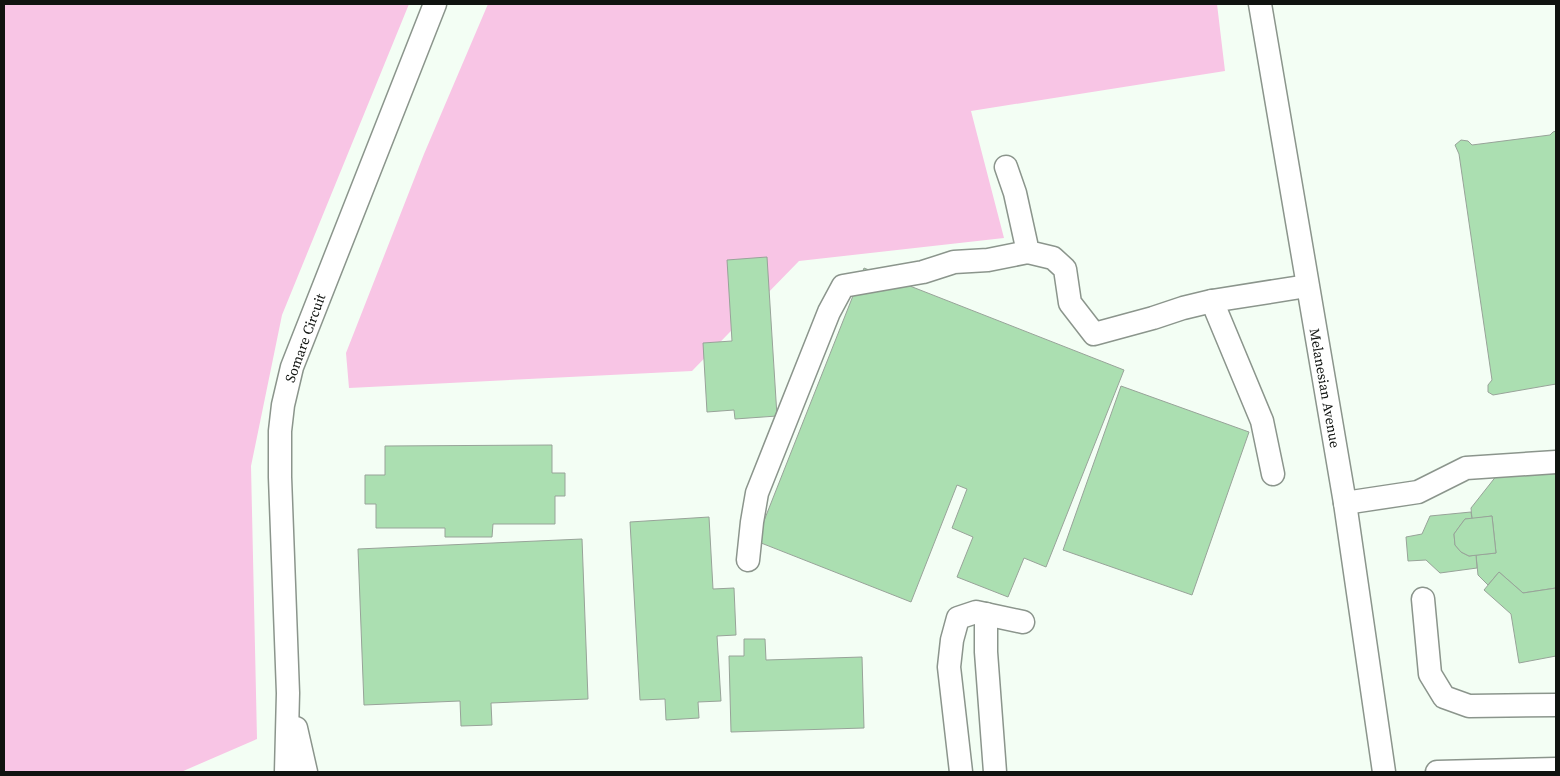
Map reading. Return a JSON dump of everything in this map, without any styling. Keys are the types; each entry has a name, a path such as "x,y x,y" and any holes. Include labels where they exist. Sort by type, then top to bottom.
{"street":[{"name":"Somare Circuit","path":"286,772 288,693 280,476 280,431 283,405 292,367 435,4"},
{"name":"Melanesian Avenue","path":"1260,4 1345,503 1384,772"},
{"path":"1006,167 1015,194 1028,252"},
{"path":"748,560 757,493 829,312 843,286 923,272 954,262 988,260 1028,252 1053,258 1065,269 1070,303 1094,334 1212,301 1308,286"},
{"path":"1212,301 1262,421 1273,474"},
{"path":"1345,503 1418,492 1466,468 1556,462"},
{"path":"1423,600 1430,674 1444,697 1469,706 1556,705"},
{"path":"961,772 949,667 952,640 958,618 976,612 1023,622"},
{"path":"986,614 986,652 995,772"},
{"name":"Somare Circuit","path":"288,693 306,772"},
{"path":"1437,772 1556,769"}],"shaded area":[{"path":"4,4 409,4 282,315 251,466 257,739 181,772 4,772"},
{"path":"488,4 1217,4 1225,71 971,111 1004,238 799,261 692,371 349,388 346,353 424,154"}],"building":[{"path":"1556,131 1556,384 1493,395 1488,392 1488,385 1492,380 1459,154 1455,145 1461,140 1468,141 1472,145 1550,135"},
{"path":"767,257 777,416 735,419 734,410 707,412 703,343 732,341 727,260"},
{"path":"864,268 1124,370 1046,567 1024,558 1008,597 957,577 973,537 952,528 967,489 957,485 911,602 756,541"},
{"path":"1121,386 1249,432 1192,595 1063,550"},
{"path":"552,445 552,473 565,473 565,496 555,496 555,524 493,524 492,537 445,537 445,528 376,528 376,504 365,504 365,475 385,475 385,446"},
{"path":"1501,470 1556,472 1556,588 1523,593 1499,572 1488,585 1478,575 1476,555 1496,553 1492,516 1472,519 1471,508"},
{"path":"1471,512 1472,519 1465,519 1454,534 1455,545 1461,552 1469,556 1476,555 1477,568 1440,573 1426,560 1408,561 1406,537 1422,534 1430,516"},
{"path":"1492,516 1496,553 1469,556 1461,552 1455,545 1454,534 1465,519"},
{"path":"709,517 713,589 734,588 736,635 717,636 721,701 698,702 699,718 666,720 665,699 640,700 630,522"},
{"path":"582,539 588,699 491,703 492,725 461,726 460,701 364,705 358,549"},
{"path":"1499,572 1523,593 1556,588 1556,656 1519,663 1511,614 1484,590"},
{"path":"744,639 765,639 766,660 862,657 864,728 731,732 729,656 744,656"}]}
